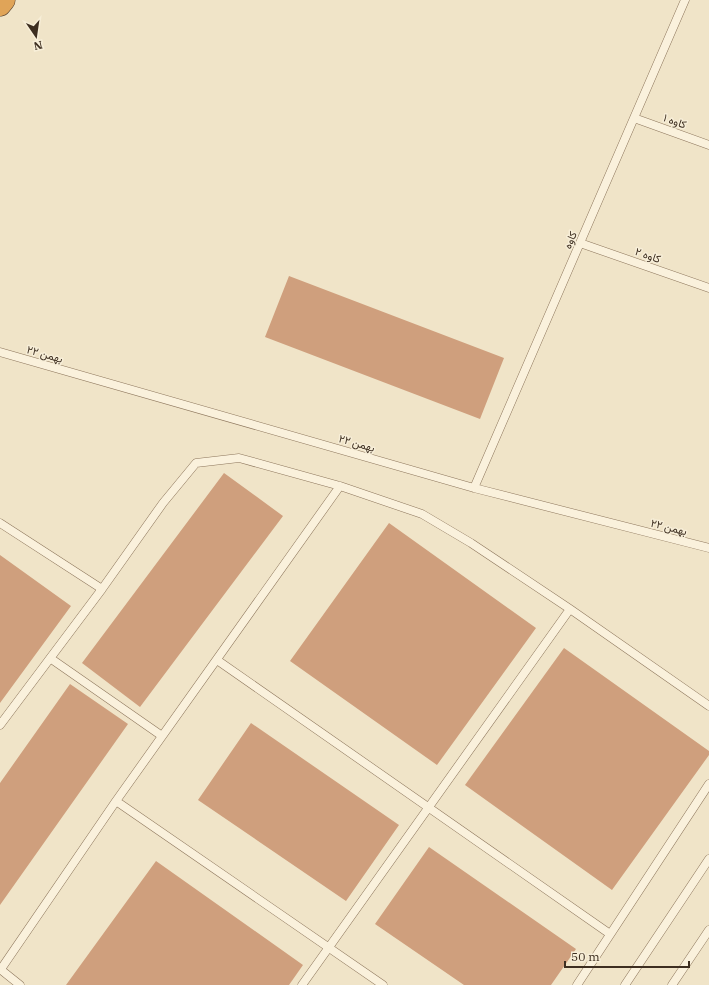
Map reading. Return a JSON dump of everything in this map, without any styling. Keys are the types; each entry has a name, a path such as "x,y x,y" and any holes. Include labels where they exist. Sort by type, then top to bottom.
{"highway":[{"path":"0,6 4,0"}],"lane":[{"name":"کاوه","path":"474,488 685,0"},
{"name":"کاوه ۱","path":"634,118 709,145"},
{"name":"کاوه ۲","path":"580,243 709,288"},
{"name":"۲۲ بهمن","path":"0,352 474,488 709,548"},
{"path":"0,725 102,589 163,503 196,462 240,458 340,486 422,514 471,543 570,609 709,706"},
{"path":"20,985 1,969 116,801 340,486"},
{"path":"0,523 102,589"},
{"path":"302,985 570,609"},
{"path":"50,658 162,736"},
{"path":"217,660 610,934"},
{"path":"577,985 610,934 706,797 709,784"},
{"path":"116,801 383,985"},
{"path":"625,985 709,859"},
{"path":"672,985 709,930"}],"building":[{"path":"289,276 504,358 480,419 265,337"},
{"path":"224,473 283,516 140,707 82,663"},
{"path":"389,523 536,628 437,765 290,661"},
{"path":"0,555 71,606 0,703"},
{"path":"564,648 709,751 709,755 612,890 465,785"},
{"path":"70,684 128,724 0,905 0,783"},
{"path":"251,723 399,825 346,901 198,800"},
{"path":"429,847 576,949 551,985 464,985 375,924"},
{"path":"156,861 303,965 289,985 66,985"}]}
